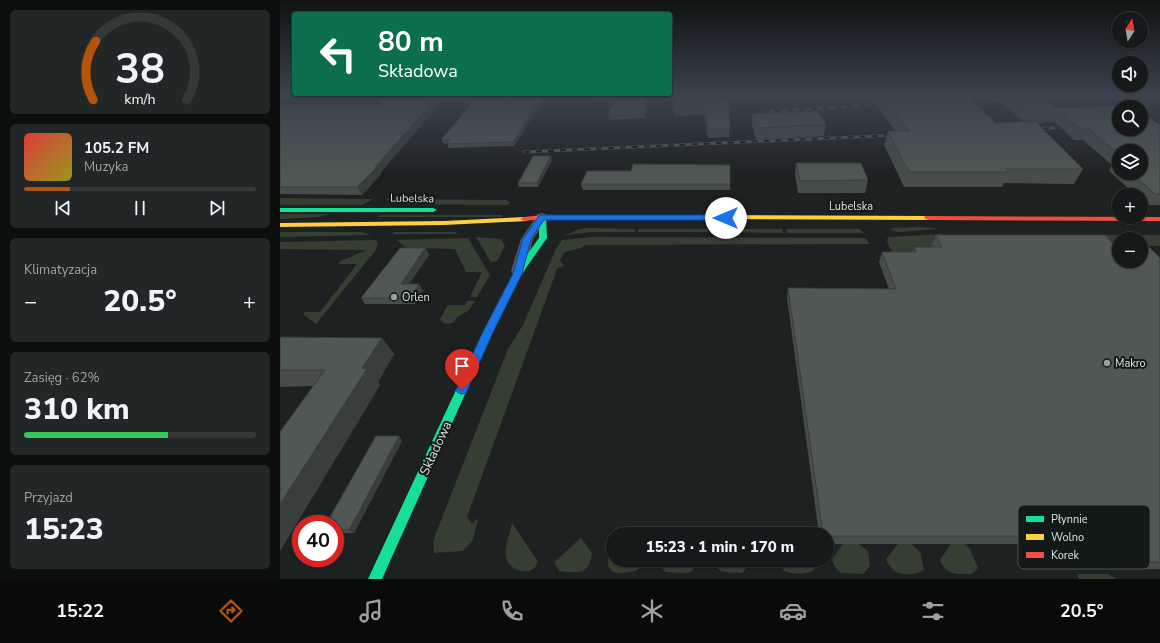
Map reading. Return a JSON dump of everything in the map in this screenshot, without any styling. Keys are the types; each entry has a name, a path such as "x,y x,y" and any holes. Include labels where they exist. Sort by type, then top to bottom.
{"street":[{"name":"Lubelska","path":"280,210 445,211"},
{"name":"Lubelska","path":"485,211 509,212 542,217"},
{"name":"Lubelska","path":"280,224 382,224 504,221 542,217 1160,218"},
{"name":"Składowa","path":"375,579 488,332 517,274 527,239 542,217"}],"green space":[{"path":"280,198 373,199 362,205 280,205"},
{"path":"387,199 506,200 510,202 509,205 392,204"},
{"path":"280,214 331,214 319,217 280,219"},
{"path":"380,215 502,215 502,217 377,217"},
{"path":"918,227 936,229 899,232 893,231 891,228"},
{"path":"580,229 635,229 635,232 593,232 565,235"},
{"path":"639,229 708,229 708,232 638,232"},
{"path":"711,229 782,229 783,233 712,232"},
{"path":"786,229 859,229 864,233 787,233"},
{"path":"280,232 362,232 371,235 280,237"},
{"path":"394,232 457,232 456,234 392,234"},
{"path":"941,234 946,245 938,257 896,261 887,241 888,237"},
{"path":"1067,235 1112,235 1112,246 1076,245"},
{"path":"1148,235 1160,235 1160,246 1148,246"},
{"path":"476,237 501,239 505,246 497,261 491,262"},
{"path":"591,237 866,238 869,244 586,245 579,249 564,253 560,261 564,265 557,269 467,517 472,524 478,518 473,540 463,551 434,553 433,541 508,349 523,325 556,249 562,240"},
{"path":"468,238 490,275 477,297 470,297 482,272 466,272 455,249 411,248 405,247 397,240"},
{"path":"376,240 378,244 375,251 316,324 303,314 305,312 320,312 357,264 339,264 339,262 366,250 280,249 280,242"},
{"path":"467,301 475,301 468,311 457,317 453,323 445,324 441,321 440,319 448,305 465,305"},
{"path":"512,523 538,562 530,571 518,570 511,566 507,560 505,552"},
{"path":"581,538 592,553 588,566 582,571 577,572 559,571 554,562"},
{"path":"843,544 859,544 868,551 870,566 863,574 841,573 834,566 834,556"},
{"path":"898,544 911,544 920,552 924,570 907,575 892,569 886,559"},
{"path":"951,544 964,544 970,549 978,568 972,574 953,573 946,569 943,565 940,560"},
{"path":"609,567 641,567 636,571 621,573 616,573"},
{"path":"661,567 694,567 693,570 688,573 666,572"},
{"path":"717,567 747,567 742,573 725,572"},
{"path":"783,567 816,567 812,571 804,573 796,574 784,571"},
{"path":"1077,574 1108,574 1117,579 1079,579"}],"building":[{"path":"281,123 414,123 375,167 377,167 357,187 280,187"},
{"path":"456,123 525,123 513,142 447,144 449,140 441,140"},
{"path":"707,123 730,123 730,129 708,129"},
{"path":"755,123 826,124 757,128"},
{"path":"903,123 1037,123 1083,169 1006,169 1009,172 909,172 888,131 910,131"},
{"path":"1073,123 1112,123 1112,136 1148,136 1148,123 1160,124 1160,194 1155,194 1139,180 1148,180 1148,144 1112,144 1112,148 1089,129 1080,129"},
{"path":"533,156 551,156 537,183 518,183"},
{"path":"796,163 861,163 868,180 800,181"},
{"path":"633,164 730,165 730,184 581,184 587,171 631,171"},
{"path":"936,235 1105,235 1112,243 1112,268 1148,268 1148,247 1160,258 1160,562 1150,562 1150,505 1018,505 1018,536 834,536 834,527 822,527 788,288 896,289 882,252 916,252 914,247 942,247"},
{"path":"400,248 425,248 401,284 419,284 411,298 361,298"},
{"path":"280,337 382,338 362,368 367,369 280,504 280,432 325,370 280,370"},
{"path":"376,436 399,436 349,530 344,530 344,515 331,515"}],"railway":[{"path":"1031,129 1073,127"},
{"path":"524,152 897,135"}],"traffic: fast":[{"path":"280,210 433,210"},
{"path":"375,579 488,332 517,274 543,238 542,217"}],"traffic: slow":[{"path":"689,217 928,218"},
{"path":"280,225 444,223 524,219"}],"traffic: jam":[{"path":"524,219 542,217 689,217"},
{"path":"928,218 1160,219"}],"place":[{"name":"Orlen","path":"394,297"},
{"name":"Makro","path":"1107,363"}],"route":[{"path":"462,390 488,332 517,274 527,239 542,217 726,218"}]}
